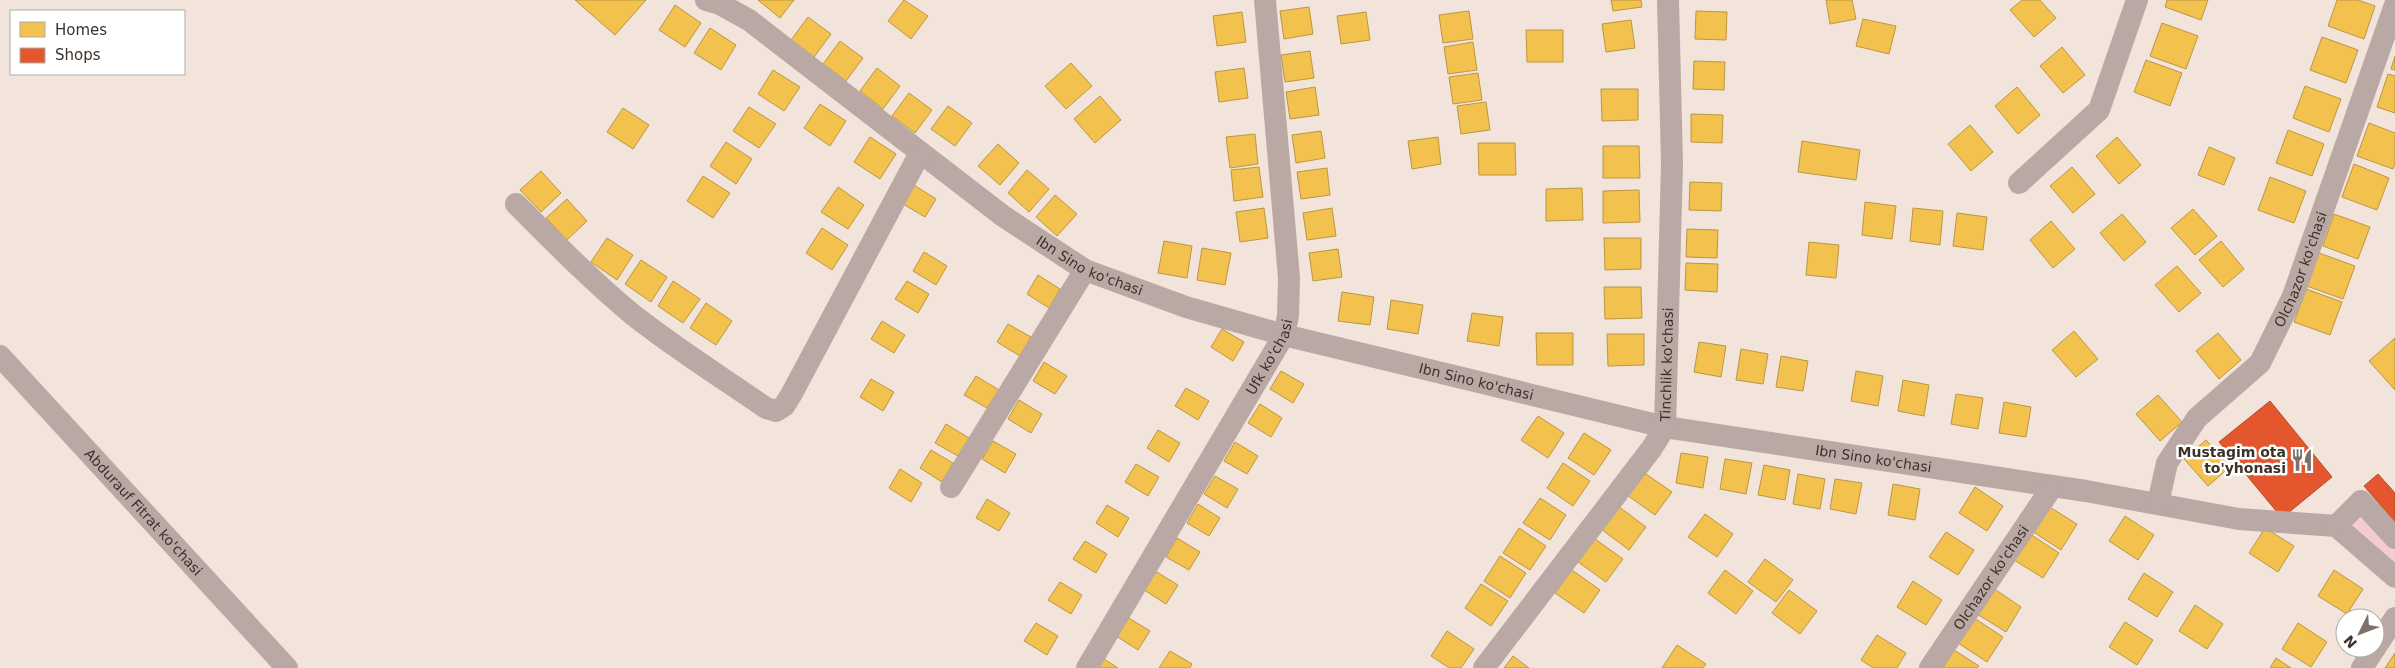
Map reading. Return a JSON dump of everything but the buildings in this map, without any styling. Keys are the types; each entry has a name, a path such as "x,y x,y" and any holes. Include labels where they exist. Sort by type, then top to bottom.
{"street":[{"name":"Ibn Sino ko'chasi","path":"706,0 720,4 749,20 1003,216 1085,270 1186,306 1284,335 1665,427 2158,503 2239,519 2336,526"},
{"name":"Ufk ko'chasi","path":"1087,668 1284,335 1288,316 1288,278 1265,0"},
{"name":"Tinchlik ko'chasi","path":"1484,668 1652,448 1665,427 1672,164 1668,0"},
{"path":"2019,183 2099,110 2137,0"},
{"name":"Olchazor ko'chasi","path":"2158,503 2167,463 2197,418 2260,363 2293,296 2395,5"},
{"path":"516,204 580,268 632,313 675,346 766,408 776,411 784,406 791,395 920,153"},
{"path":"951,487 1085,270"},
{"name":"Abdurauf Fitrat ko'chasi","path":"0,356 287,668"},
{"name":"Olchazor ko'chasi","path":"1930,668 2052,487"},
{"path":"2395,538 2361,501 2336,526 2395,577"},
{"path":"2385,633 2395,618"}],"shaded area":[{"path":"2363,515 2395,549 2395,566 2351,527"}],"place":[{"name":"Mustagim ota to'yhonasi","path":"2302,460"}]}
